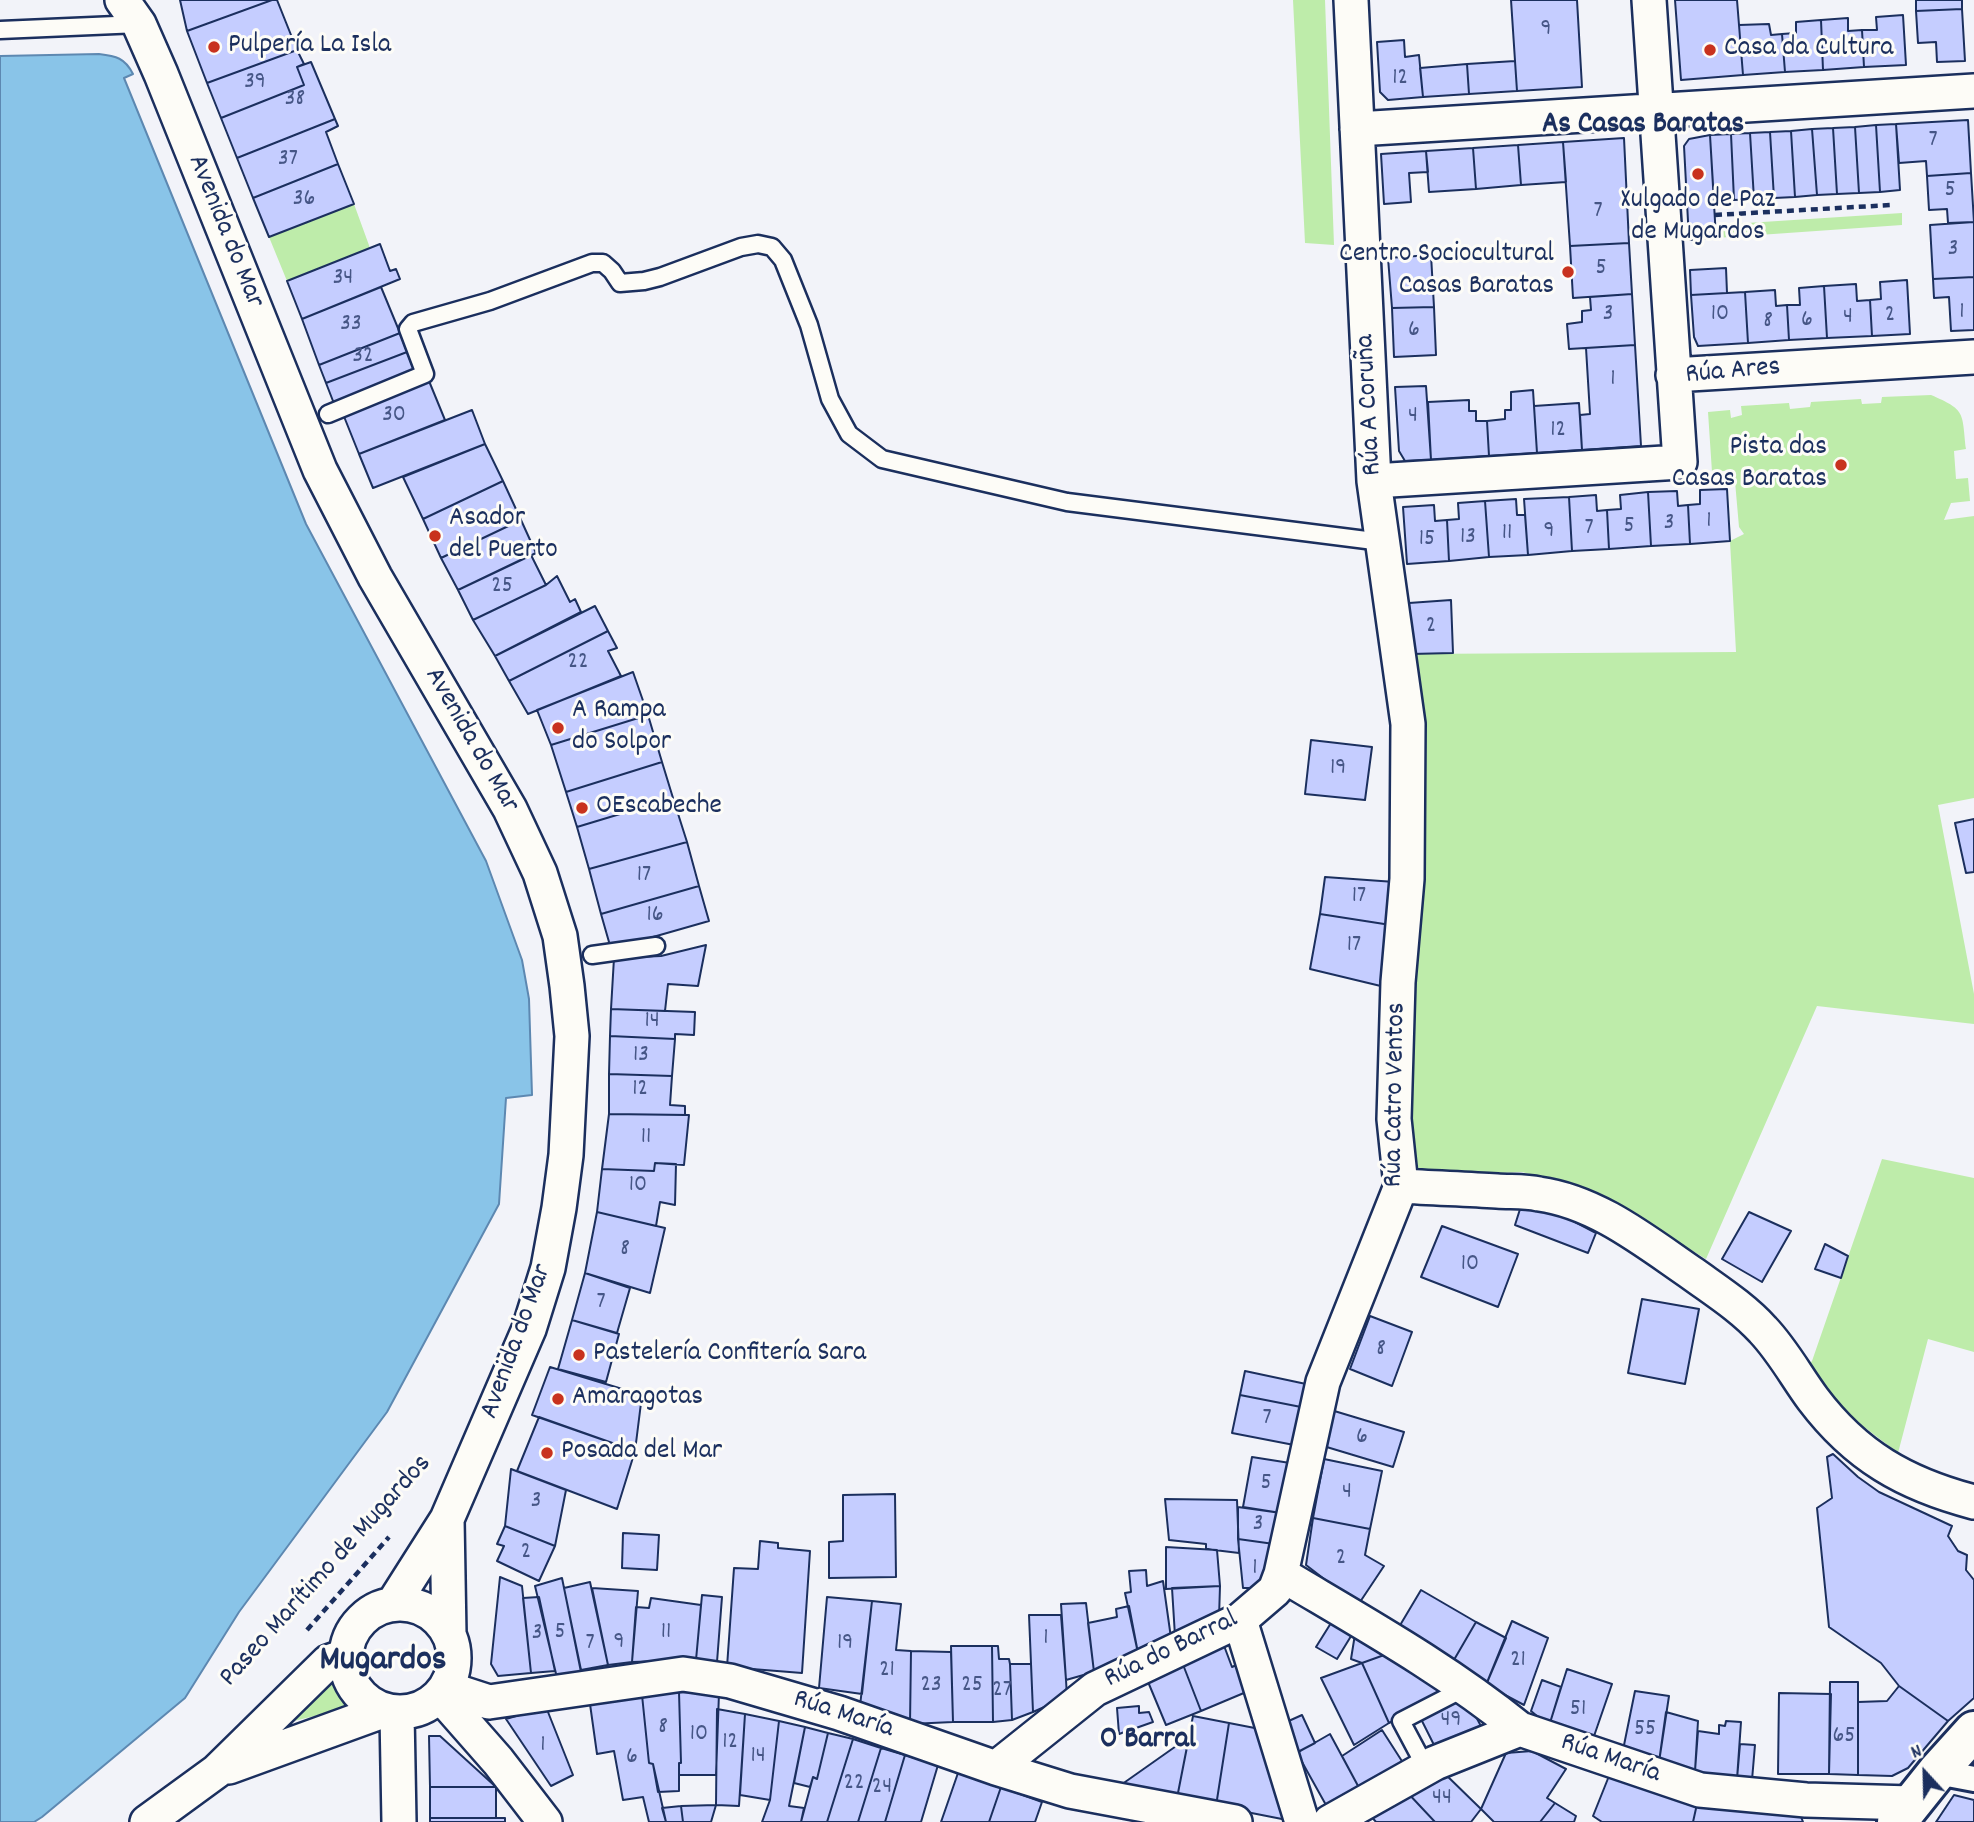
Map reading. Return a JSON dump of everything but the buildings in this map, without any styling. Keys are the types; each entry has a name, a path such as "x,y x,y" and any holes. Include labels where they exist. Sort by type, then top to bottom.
{"street":[{"name":"Rúa A Coruña","path":"1351,0 1374,481 1408,724"},
{"path":"1649,0 1673,375"},
{"name":"Avenida do Mar","path":"131,12 161,74 320,470 363,555 529,845 559,936 572,1036 566,1155 548,1268 529,1329 447,1519 393,1604"},
{"path":"1357,129 1974,91"},
{"name":"Rúa Ares","path":"1374,481 1680,462 1673,375 1974,357"},
{"name":"Rúa Catro Ventos","path":"1281,1574 1323,1382 1402,1186 1394,1119 1398,982 1407,879 1408,724"},
{"path":"1402,1186 1540,1194 1583,1205 1631,1232 1740,1307 1764,1331 1793,1367 1812,1398 1844,1436 1865,1454 1888,1470 1920,1485 1974,1502"},
{"name":"Avenida do Mar","path":"447,1519 449,1635"},
{"path":"1281,1574 1408,1650 1520,1729"},
{"name":"Rúa do Barral","path":"996,1768 1095,1689 1240,1620 1275,1590 1281,1574"},
{"path":"217,1771 390,1712 420,1709 443,1691 453,1671 454,1652 449,1635 440,1621 426,1610 410,1604 393,1604 375,1610 360,1621 349,1637 345,1656 347,1673 355,1690 368,1703 390,1712"},
{"path":"1240,1620 1302,1822"},
{"path":"147,1822 217,1771 328,1662 345,1656"},
{"name":"Rúa María","path":"443,1691 489,1702 683,1674 730,1681 839,1713 1070,1791 1235,1822"},
{"path":"443,1691 545,1822"},
{"path":"390,1712 399,1822"},
{"path":"1330,1822 1426,1768 1520,1729"},
{"name":"Rúa María","path":"1520,1729 1700,1790 1904,1812"},
{"path":"1904,1812 1974,1731"},
{"path":"1937,1772 1974,1779"}],"lane":[{"path":"0,30 131,12"},
{"path":"328,414 425,374 408,329 412,323 489,301 592,263 603,263 620,283 644,281 741,247 758,244 772,247 783,260 809,325 831,399 849,434 882,459 1067,502 1382,542"},
{"path":"592,955 656,946"},
{"path":"1426,1768 1401,1721 1465,1688"}],"path":[{"path":"1715,215 1891,205"},
{"name":"Paseo Marítimo de Mugardos","path":"303,1634 394,1532"}],"green space":[{"path":"1293,0 1325,0 1334,245 1305,243"},
{"path":"354,204 370,248 287,281 269,237"},
{"path":"1902,213 1902,225 1716,238 1716,225"},
{"path":"1931,395 1956,409 1962,420 1965,437 1966,449 1954,451 1956,479 1968,478 1970,501 1951,503 1944,520 1974,516 1974,798 1938,805 1974,994 1974,1024 1817,1006 1706,1259 1589,1189 1522,1172 1432,1176 1418,1169 1400,1124 1425,789 1425,762 1411,654 1736,652 1730,541 1744,534 1739,527 1734,470 1712,472 1708,412 1730,410 1731,418 1742,415 1741,406 1789,403 1790,409 1810,407 1811,402 1861,399 1862,404 1881,403 1882,397"},
{"path":"1882,1159 1974,1178 1974,1352 1928,1339 1898,1453 1838,1407 1806,1369 1812,1361"},
{"path":"335,1673 346,1696 357,1706 281,1724"}],"water":[{"path":"99,54 119,59 127,64 133,74 124,78 306,524 486,861 522,960 529,999 532,1095 506,1098 499,1204 387,1412 239,1612 185,1698 42,1817 34,1822 0,1822 0,56"}],"place":[{"name":"Pulpería La Isla","path":"214,47"},
{"name":"Casa da Cultura","path":"1710,50"},
{"name":"Xulgado de Paz de Mugardos","path":"1698,174"},
{"name":"Centro Sociocultural Casas Baratas","path":"1568,272"},
{"name":"Pista das Casas Baratas","path":"1841,465"},
{"name":"Asador del Puerto","path":"435,536"},
{"name":"A Rampa do Solpor","path":"558,728"},
{"name":"OEscabeche","path":"582,808"},
{"name":"Pastelería Confitería Sara","path":"579,1355"},
{"name":"Amaragotas","path":"558,1399"},
{"name":"Posada del Mar","path":"547,1453"}],"district":[{"name":"As Casas Baratas","path":"1643,127"},
{"name":"Mugardos","path":"383,1663"},
{"name":"O Barral","path":"1148,1742"}]}
